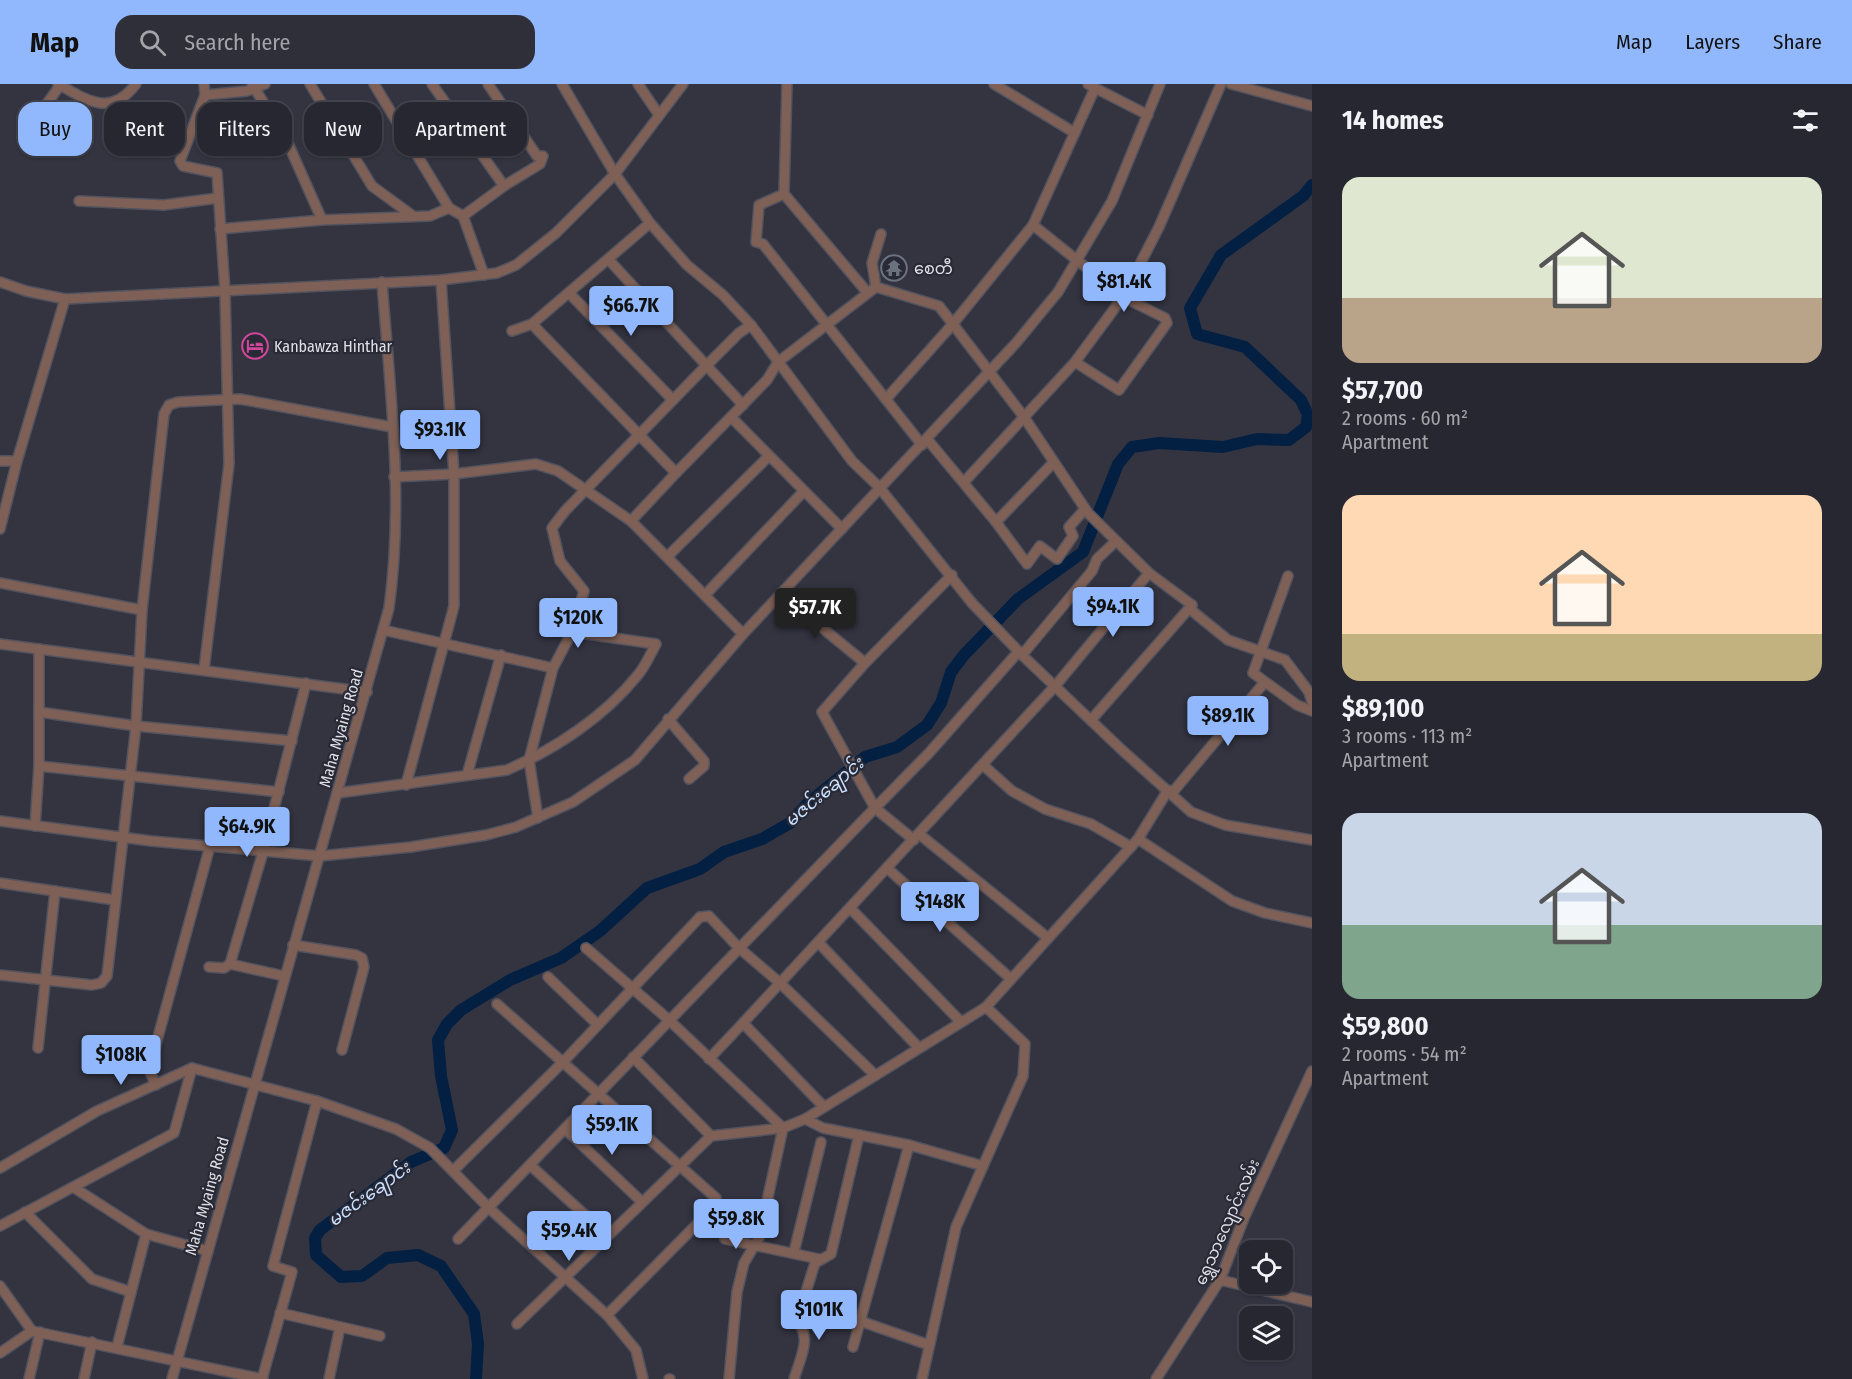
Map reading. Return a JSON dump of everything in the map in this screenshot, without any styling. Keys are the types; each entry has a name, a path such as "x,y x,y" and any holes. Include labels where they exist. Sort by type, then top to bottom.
{"street":[{"path":"47,102 59,84 92,101 110,105 121,100 135,84"},
{"path":"204,84 205,95 180,161 183,166 216,171 225,291 229,400 229,464 204,670"},
{"path":"205,95 265,84"},
{"path":"310,84 372,186 413,216"},
{"path":"374,84 449,208 463,216 484,275"},
{"path":"432,84 504,186"},
{"path":"463,216 504,186 540,164 543,156 537,156 488,84"},
{"path":"562,84 615,174 650,224 687,265 723,295 751,326 852,461 879,487 952,575 972,603 1009,642 1191,812 1225,825 1312,840"},
{"path":"638,84 659,115"},
{"path":"0,282 26,291 64,299 441,280 484,275 516,265 548,240 615,174 683,84"},
{"path":"787,84 784,194 871,290 936,304 1024,417 1087,511 1149,573 1192,605"},
{"path":"994,84 1075,133"},
{"path":"0,821 124,838 320,856 411,847 486,835 538,818 573,802 634,760 743,634 879,487 924,442 987,371 1016,344 1058,292 1112,201 1161,84"},
{"path":"964,482 1075,362 1123,297 1159,227 1221,84"},
{"path":"1232,84 1311,106"},
{"path":"254,86 287,141 322,220"},
{"path":"886,399 952,325 1033,225 1075,133 1092,86 1148,116"},
{"path":"784,194 759,205 756,242 763,244 886,399 964,482 1027,564 1040,546 1057,559 1073,536 1070,527 1087,511"},
{"path":"79,201 164,205 218,198"},
{"path":"220,229 322,220 430,216 449,208"},
{"path":"513,331 532,324 650,224"},
{"path":"1033,225 1079,259 1123,297 1165,318 1167,323 1119,390 1075,362"},
{"path":"871,290 872,263 881,234"},
{"path":"609,259 743,405"},
{"path":"406,785 446,643 453,606 454,474 441,280"},
{"name":"Maha Myaing Road","path":"172,1379 292,945 320,856 383,630 395,564 392,427 382,282"},
{"path":"631,520 767,380 778,362 871,290"},
{"path":"570,294 673,400"},
{"path":"0,529 17,461 64,299"},
{"path":"532,324 676,473"},
{"path":"538,818 529,760 552,668 572,632 584,591 560,561 552,528 706,365 739,333 751,326"},
{"path":"0,975 92,986 101,983 107,976 136,726 142,610 164,414 169,405 178,402 240,399 392,427"},
{"path":"731,417 842,529"},
{"path":"667,558 769,456"},
{"path":"0,461 17,461"},
{"path":"996,522 1053,463"},
{"path":"394,477 454,474 536,464 558,471 631,520 743,634"},
{"path":"705,595 804,491"},
{"path":"458,1239 738,947 929,753 1092,571 1097,559 1116,541"},
{"path":"709,1059 1056,685 1149,573"},
{"path":"952,575 865,663 822,712 875,808 917,837 1048,938"},
{"path":"1288,576 1262,654 1253,673 1297,705 1312,711"},
{"path":"0,583 142,610"},
{"path":"785,591 865,663"},
{"path":"1192,605 1191,610 1228,640 1262,654 1286,660 1309,692 1312,702"},
{"path":"1092,719 1192,605"},
{"path":"383,630 552,668"},
{"path":"338,793 507,770 529,760 594,718 638,675 656,644 572,632"},
{"path":"0,644 367,692"},
{"path":"35,826 39,766 39,649"},
{"path":"467,775 501,655"},
{"path":"209,967 224,968 230,964 263,852 306,683"},
{"path":"517,1324 711,1136 783,1128 805,1119 986,1007 1135,843 1170,792 1264,683"},
{"path":"39,712 136,726 292,741"},
{"path":"668,718 704,761 704,766 689,779"},
{"path":"983,765 1012,791 1045,809 1090,824 1135,843 1232,901 1265,913 1312,923"},
{"path":"39,766 279,792"},
{"path":"156,1085 149,1070 210,846"},
{"path":"887,868 1011,979"},
{"path":"0,883 115,900"},
{"path":"38,1048 55,891"},
{"path":"850,908 961,1022"},
{"path":"452,1170 564,1061 700,917 709,916 738,947 780,983 875,1075"},
{"path":"818,942 919,1048"},
{"path":"292,945 356,955 362,958 364,967 342,1050"},
{"path":"586,948 669,1020 783,1128"},
{"path":"230,964 284,976"},
{"path":"548,977 598,1024"},
{"path":"497,1004 711,1192 716,1204 607,1315"},
{"path":"922,1379 956,1227 1023,1076 1024,1044 986,1007"},
{"path":"743,1023 824,1107"},
{"path":"633,1057 711,1136"},
{"path":"0,1226 174,1133 192,1068"},
{"path":"0,1167 97,1111 192,1068 317,1101 396,1129 430,1148 489,1208 607,1315 636,1350 643,1379"},
{"name":"ရွှေသာလျောင်းလမ်း","path":"1156,1379 1220,1280 1244,1218 1312,1071"},
{"path":"0,1286 3,1298 36,1332 117,1347 262,1379 292,1272 273,1266 317,1101"},
{"path":"805,1119 823,1128 909,1145 983,1166"},
{"path":"729,1379 738,1292 744,1263 755,1244 783,1128"},
{"path":"565,1129 642,1202"},
{"path":"726,1239 826,1259 831,1254 859,1135"},
{"path":"794,1252 821,1143"},
{"path":"853,1347 909,1145"},
{"path":"530,1165 607,1235"},
{"path":"73,1187 146,1234 208,1251"},
{"path":"25,1212 92,1279 131,1292"},
{"path":"117,1347 146,1234"},
{"path":"794,1379 806,1339 804,1326 792,1312 794,1305 805,1295 815,1263 819,1259"},
{"path":"1220,1280 1312,1302"},
{"path":"805,1295 860,1321 929,1345"},
{"path":"280,1313 380,1336"},
{"path":"329,1379 340,1327"},
{"path":"0,1353 36,1332"},
{"path":"28,1379 36,1332"},
{"path":"84,1379 92,1342"}],"waterway":[{"name":"မဇင်းချောင်း","path":"476,1379 478,1344 474,1314 441,1266 418,1255 387,1258 362,1276 341,1277 316,1255 315,1238 320,1230 411,1162 444,1148 452,1130 441,1076 438,1040 447,1024 461,1010 510,980 561,958 600,931 647,888 700,869 724,852 762,839 790,823 807,804 865,757 897,747 927,725 941,703 951,672 964,655 1018,599 1083,552 1118,464 1132,447 1159,443 1223,447 1257,439 1289,440 1306,427 1308,415 1301,400 1245,347 1197,334 1190,308 1221,255 1303,196 1312,185"}],"place":[{"name":"စေတီ","path":"894,268"},
{"name":"Kanbawza Hinthar","path":"255,346"}]}
